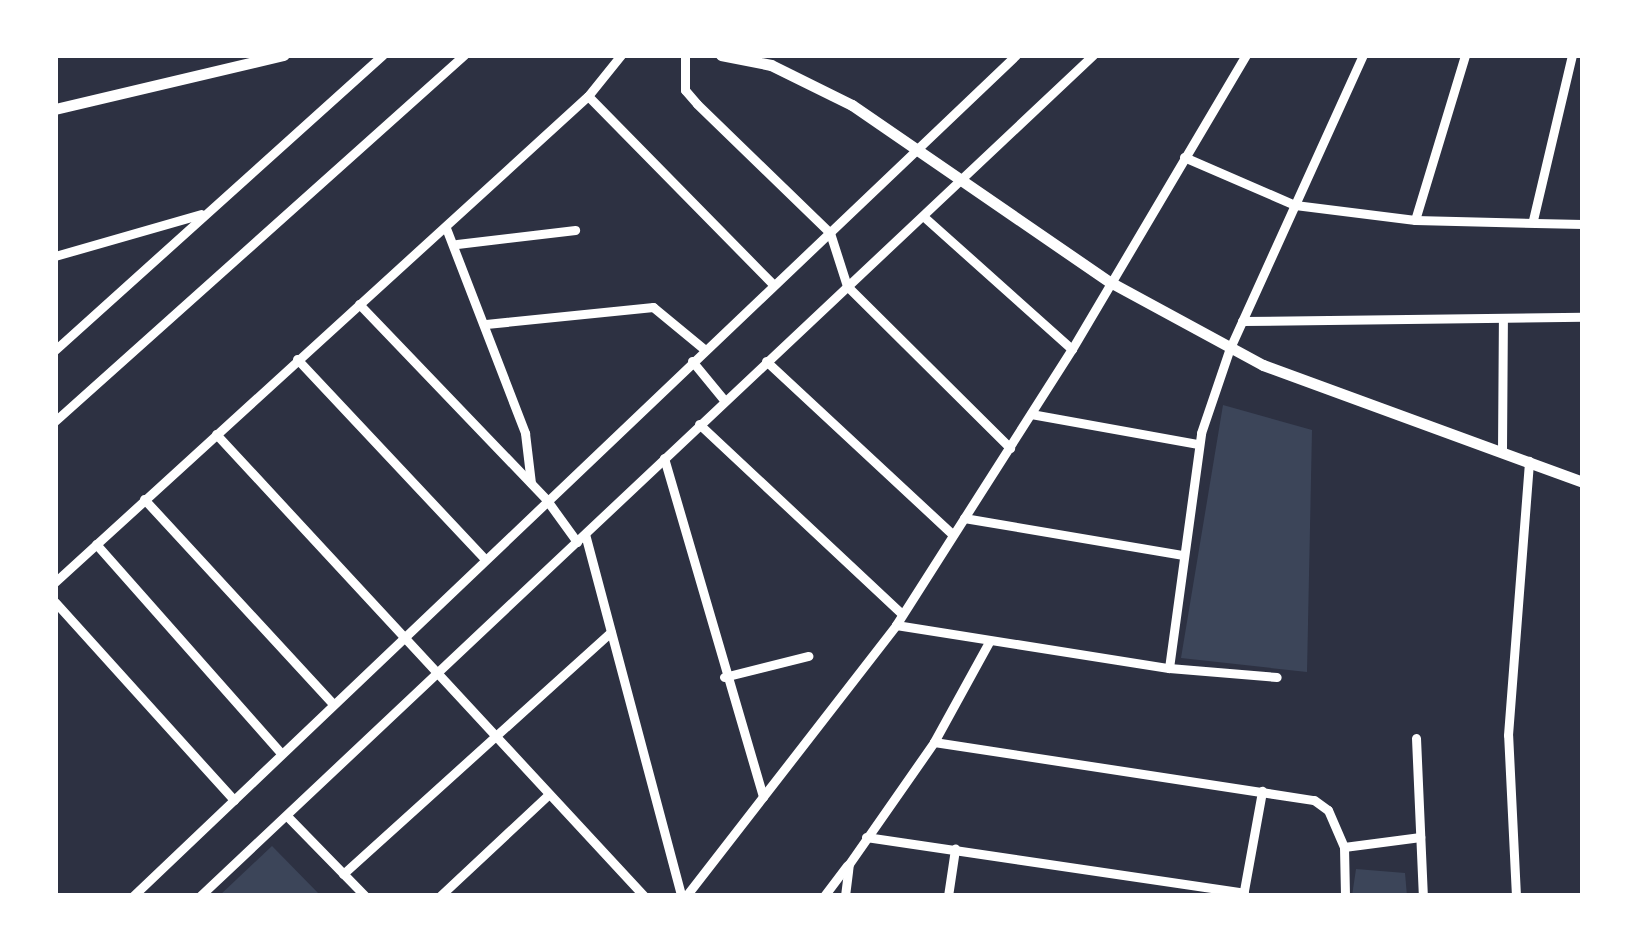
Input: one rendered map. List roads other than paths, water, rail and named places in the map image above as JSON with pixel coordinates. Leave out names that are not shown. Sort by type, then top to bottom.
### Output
[{"type":"main road","points":[[55,109],[284,55]]},
{"type":"main road","points":[[728,56],[771,65],[922,150],[1110,282],[1230,348],[1583,482]]},
{"type":"street","points":[[55,350],[383,55]]},
{"type":"street","points":[[55,421],[464,55]]},
{"type":"street","points":[[55,582],[588,96],[621,55]]},
{"type":"street","points":[[685,55],[685,90],[696,104],[830,234],[847,286],[1010,448]]},
{"type":"street","points":[[132,896],[483,557],[922,150],[1016,55]]},
{"type":"street","points":[[200,896],[1094,55]]},
{"type":"street","points":[[683,896],[896,625],[1072,349],[1246,55]]},
{"type":"street","points":[[1169,668],[1198,444],[1230,348],[1363,55]]},
{"type":"street","points":[[1415,220],[1465,55]]},
{"type":"street","points":[[1532,220],[1572,55]]},
{"type":"street","points":[[588,96],[774,286]]},
{"type":"street","points":[[1184,157],[1295,204],[1415,220],[1583,224]]},
{"type":"street","points":[[55,256],[203,213]]},
{"type":"street","points":[[923,216],[1072,349]]},
{"type":"street","points":[[446,228],[457,244],[528,444],[531,483]]},
{"type":"street","points":[[457,244],[575,230]]},
{"type":"street","points":[[359,304],[546,499],[577,542]]},
{"type":"street","points":[[486,324],[654,307],[704,350]]},
{"type":"street","points":[[1242,321],[1583,317]]},
{"type":"street","points":[[1502,450],[1504,320]]},
{"type":"street","points":[[297,359],[483,557]]},
{"type":"street","points":[[692,360],[724,400]]},
{"type":"street","points":[[766,361],[953,535]]},
{"type":"street","points":[[1032,414],[1198,444]]},
{"type":"street","points":[[699,424],[902,614]]},
{"type":"street","points":[[216,434],[644,896]]},
{"type":"street","points":[[664,458],[724,677],[762,797]]},
{"type":"street","points":[[1516,896],[1508,735],[1529,461]]},
{"type":"street","points":[[144,499],[331,702]]},
{"type":"street","points":[[964,518],[1182,555]]},
{"type":"street","points":[[585,534],[683,896]]},
{"type":"street","points":[[96,544],[282,753]]},
{"type":"street","points":[[55,602],[234,800]]},
{"type":"street","points":[[896,625],[1169,668],[1278,677]]},
{"type":"street","points":[[343,874],[612,632]]},
{"type":"street","points":[[824,896],[934,742],[989,642]]},
{"type":"street","points":[[724,677],[808,656]]},
{"type":"street","points":[[1416,738],[1423,896]]},
{"type":"street","points":[[934,742],[1322,803],[1344,847],[1345,896]]},
{"type":"street","points":[[866,837],[1244,894],[1262,791]]},
{"type":"street","points":[[440,896],[549,794]]},
{"type":"street","points":[[287,816],[365,896]]},
{"type":"street","points":[[1344,847],[1420,837]]},
{"type":"street","points":[[948,896],[955,849]]},
{"type":"street","points":[[845,896],[849,864]]}]
